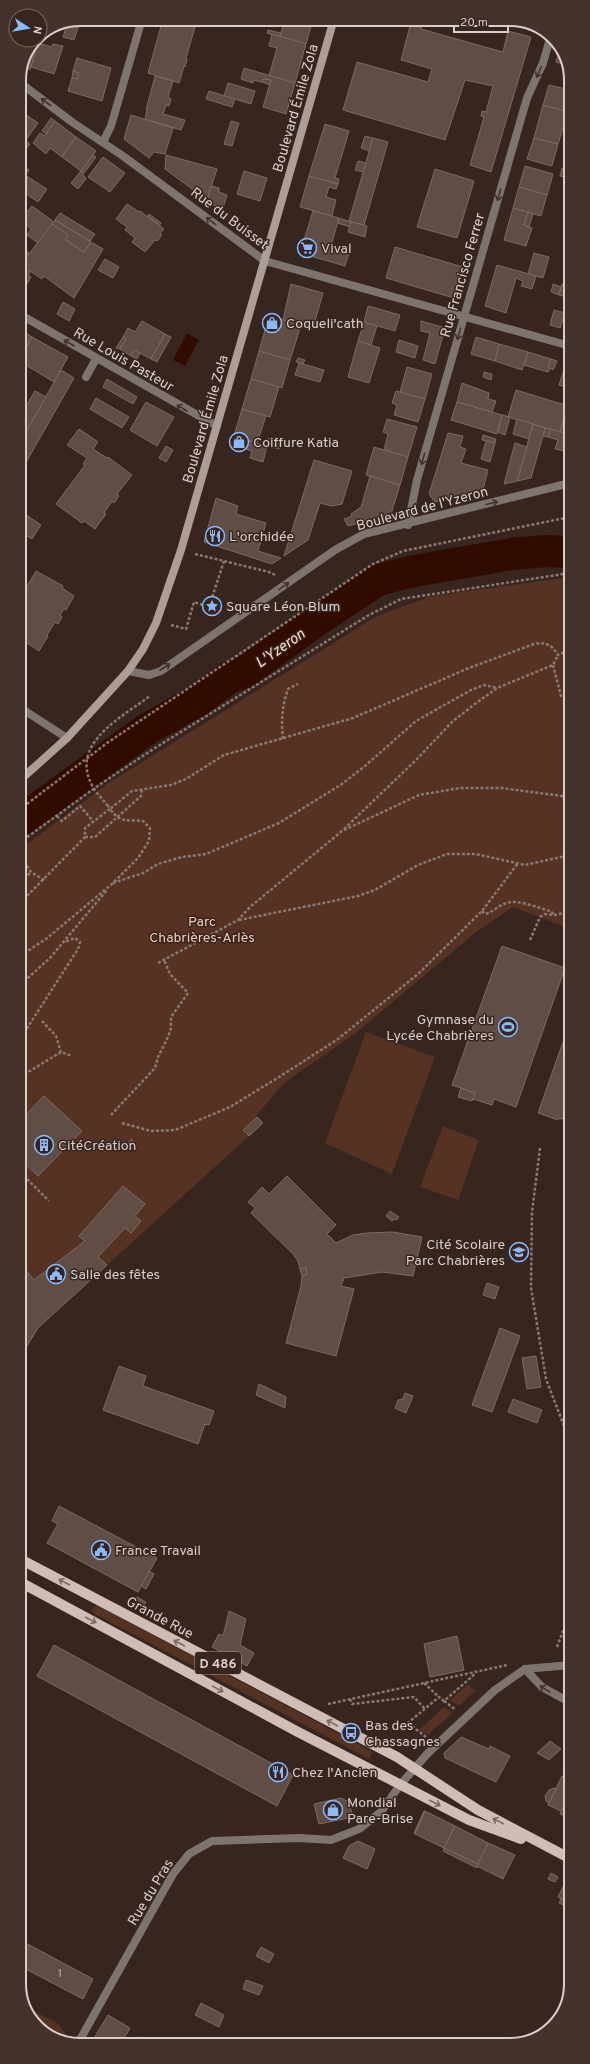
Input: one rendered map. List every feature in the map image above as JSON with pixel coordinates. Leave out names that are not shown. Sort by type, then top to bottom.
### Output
[{"type":"main road","name":"Boulevard Émile Zola","points":[[26,775],[67,738],[128,671],[143,649],[159,616],[173,575],[217,426],[332,26]]},
{"type":"main road","name":"Grande Rue","points":[[26,1562],[393,1755],[415,1768]]},
{"type":"main road","name":"D 486","points":[[26,1585],[298,1732],[469,1820],[557,1852]]},
{"type":"main road","name":"D 486","points":[[415,1768],[478,1810],[564,1856]]},
{"type":"street","points":[[103,142],[111,126],[140,26]]},
{"type":"street","name":"Rue Francisco Ferrer","points":[[408,524],[417,480],[527,98],[543,63],[549,42]]},
{"type":"street","name":"Rue du Buisset","points":[[26,87],[265,261],[564,344]]},
{"type":"street","name":"Rue Louis Pasteur","points":[[26,318],[217,426]]},
{"type":"street","points":[[86,377],[96,359]]},
{"type":"street","name":"Boulevard de l'Yzeron","points":[[128,671],[150,674],[161,671],[335,550],[364,534],[564,485]]},
{"type":"street","points":[[26,712],[67,738]]},
{"type":"street","points":[[525,1669],[564,1666]]},
{"type":"street","points":[[525,1669],[542,1687],[564,1699]]},
{"type":"street","name":"Rue du Pras","points":[[81,2038],[173,1874],[189,1854],[212,1841],[299,1838],[331,1840],[359,1829],[387,1805],[400,1785],[415,1768],[495,1690],[525,1669]]},
{"type":"path","points":[[26,805],[108,742],[373,564],[403,551],[564,518]]},
{"type":"path","points":[[195,554],[269,572],[275,575]]},
{"type":"path","points":[[171,625],[186,629],[194,602],[210,607],[224,562]]},
{"type":"path","points":[[26,839],[99,785],[155,748],[368,615],[402,599],[564,574]]},
{"type":"path","points":[[26,897],[85,837],[85,828],[132,790],[142,790],[186,779],[224,755],[353,718],[469,668],[534,644],[544,642],[553,647],[558,654]]},
{"type":"path","points":[[564,652],[558,654],[553,665],[561,696],[564,698]]},
{"type":"path","points":[[238,920],[250,907],[342,831],[416,760],[453,721],[497,688],[553,665]]},
{"type":"path","points":[[283,739],[282,725],[284,701],[288,689],[298,684]]},
{"type":"path","points":[[26,980],[50,958],[112,884],[143,873],[158,864],[182,857],[206,854],[279,823],[342,784],[365,766],[416,721],[471,690],[484,685],[497,688]]},
{"type":"path","points":[[26,952],[46,939],[112,884],[138,858],[149,841],[150,828],[142,821],[124,821],[118,818],[109,808],[90,780],[87,767],[90,748],[102,732],[150,696]]},
{"type":"path","points":[[342,831],[419,795],[460,788],[501,788],[564,796]]},
{"type":"path","points":[[85,837],[95,837],[141,796],[142,790]]},
{"type":"path","points":[[57,816],[62,821],[80,806],[93,821]]},
{"type":"path","points":[[158,963],[238,920],[358,896],[375,890],[418,865],[447,854],[476,854],[518,864],[533,864],[564,856]]},
{"type":"path","points":[[122,1123],[151,1131],[175,1130],[230,1107],[338,1038],[418,974],[482,911],[518,864]]},
{"type":"path","points":[[26,865],[31,872],[44,880]]},
{"type":"path","points":[[26,877],[31,872]]},
{"type":"path","points":[[482,911],[485,914],[492,913],[506,903],[515,901],[550,911],[554,915]]},
{"type":"path","points":[[530,940],[540,917],[544,914],[554,915],[564,912]]},
{"type":"path","points":[[26,1030],[78,949],[80,942],[75,938],[64,942]]},
{"type":"path","points":[[111,1115],[155,1068],[158,1057],[171,1028],[171,1017],[188,993],[170,974],[164,960]]},
{"type":"path","points":[[42,1021],[56,1036],[61,1052]]},
{"type":"path","points":[[61,1052],[72,1056]]},
{"type":"path","points":[[26,1073],[61,1052]]},
{"type":"path","points":[[540,1148],[532,1212],[531,1288],[546,1379],[564,1426]]},
{"type":"path","points":[[26,1178],[49,1201]]},
{"type":"path","points":[[557,1647],[564,1630]]},
{"type":"path","points":[[326,1705],[510,1664]]},
{"type":"path","points":[[444,1701],[477,1672]]},
{"type":"path","points":[[424,1683],[439,1697],[458,1711]]},
{"type":"path","points":[[350,1699],[352,1704],[414,1697],[425,1709]]},
{"type":"path","points":[[401,1731],[408,1723],[439,1697]]},
{"type":"path","points":[[408,1723],[428,1738]]},
{"type":"green space","name":"Parc Chabrières-Arlès","points":[[564,578],[564,927],[513,907],[475,933],[356,1033],[284,1083],[256,1116],[257,1117],[243,1130],[249,1136],[38,1328],[26,1347],[26,845],[107,784],[377,616],[432,596]]},
{"type":"green space","points":[[366,1032],[435,1057],[392,1174],[325,1143]]},
{"type":"green space","points":[[443,1126],[479,1140],[458,1200],[420,1187]]},
{"type":"green space","points":[[97,1605],[373,1752],[369,1759],[93,1613],[92,1609]]},
{"type":"green space","points":[[468,1684],[475,1691],[459,1706],[450,1700]]},
{"type":"green space","points":[[444,1707],[452,1713],[428,1735],[419,1730]]},
{"type":"green space","points":[[33,2011],[57,2023],[66,2034],[65,2036],[59,2034],[44,2025]]},
{"type":"shaded area","points":[[187,333],[199,340],[185,366],[173,360]]},
{"type":"building","points":[[79,26],[74,40],[63,37],[66,28]]},
{"type":"building","points":[[161,26],[195,26],[186,58],[185,67],[184,66],[179,83],[148,73]]},
{"type":"building","points":[[283,26],[311,26],[306,44],[280,37]]},
{"type":"building","points":[[410,26],[422,26],[421,29],[503,52],[508,31],[531,37],[491,172],[470,165],[484,117],[481,116],[482,111],[486,112],[493,86],[465,80],[445,140],[343,110],[357,62],[428,82],[432,69],[401,60]]},
{"type":"building","points":[[268,30],[281,33],[280,37],[267,33]]},
{"type":"building","points":[[272,34],[306,44],[295,83],[269,76],[277,48],[269,46]]},
{"type":"building","points":[[53,44],[63,46],[54,74],[31,67],[37,48],[48,48],[48,46],[52,47]]},
{"type":"building","points":[[37,48],[30,70],[27,68],[30,59]]},
{"type":"building","points":[[558,55],[561,64],[556,62]]},
{"type":"building","points":[[77,58],[111,68],[102,101],[68,91],[72,78],[77,79],[79,73],[73,71]]},
{"type":"building","points":[[244,68],[295,83],[286,114],[263,107],[271,80],[263,79],[262,82],[253,80],[253,83],[241,79]]},
{"type":"building","points":[[73,71],[79,73],[77,79],[72,78]]},
{"type":"building","points":[[155,76],[173,81],[168,97],[171,99],[169,106],[166,105],[163,114],[185,120],[181,130],[145,119]]},
{"type":"building","points":[[263,79],[271,80],[270,85],[262,82]]},
{"type":"building","points":[[228,83],[255,91],[251,104],[224,96]]},
{"type":"building","points":[[549,85],[564,89],[564,111],[543,105]]},
{"type":"building","points":[[209,91],[235,99],[232,107],[206,99]]},
{"type":"building","points":[[543,105],[564,111],[564,125],[558,144],[534,138]]},
{"type":"building","points":[[26,115],[38,123],[28,137],[26,135]]},
{"type":"building","points":[[131,115],[173,128],[165,154],[154,152],[149,158],[124,139]]},
{"type":"building","points":[[51,118],[55,121],[46,134],[42,131]]},
{"type":"building","points":[[55,121],[76,137],[62,157],[50,148],[46,154],[33,143],[40,133],[45,136]]},
{"type":"building","points":[[231,121],[239,123],[232,146],[224,144]]},
{"type":"building","points":[[325,124],[349,131],[335,178],[339,179],[338,184],[309,176]]},
{"type":"building","points":[[365,136],[373,138],[370,151],[361,148]]},
{"type":"building","points":[[76,137],[96,151],[81,171],[62,157]]},
{"type":"building","points":[[373,138],[388,142],[364,225],[349,221]]},
{"type":"building","points":[[534,138],[558,144],[552,166],[527,159]]},
{"type":"building","points":[[26,141],[30,144],[26,149]]},
{"type":"building","points":[[93,155],[96,157],[84,173],[81,171]]},
{"type":"building","points":[[166,155],[217,169],[207,200],[165,169]]},
{"type":"building","points":[[103,157],[125,173],[110,192],[88,177]]},
{"type":"building","points":[[358,161],[366,163],[363,172],[355,170]]},
{"type":"building","points":[[525,166],[553,174],[547,195],[519,187]]},
{"type":"building","points":[[562,168],[564,168],[564,177],[560,176]]},
{"type":"building","points":[[435,169],[474,181],[457,238],[417,227]]},
{"type":"building","points":[[81,171],[86,179],[78,189],[71,183]]},
{"type":"building","points":[[244,171],[267,178],[260,201],[237,194]]},
{"type":"building","points":[[309,176],[338,184],[336,189],[329,187],[326,197],[336,200],[332,216],[300,207]]},
{"type":"building","points":[[28,177],[47,189],[38,202],[26,194],[26,180]]},
{"type":"building","points":[[211,186],[219,188],[219,192],[227,195],[222,211],[207,200]]},
{"type":"building","points":[[519,187],[547,195],[541,216],[513,208]]},
{"type":"building","points":[[127,204],[139,212],[140,211],[164,229],[160,233],[162,235],[157,241],[155,240],[145,252],[132,242],[135,238],[125,230],[127,227],[116,219]]},
{"type":"building","points":[[32,206],[54,222],[38,243],[27,235],[31,229],[26,225],[26,213]]},
{"type":"building","points":[[513,208],[528,212],[524,225],[532,228],[526,246],[504,240]]},
{"type":"building","points":[[313,211],[339,218],[330,249],[338,252],[340,247],[350,250],[345,266],[300,253]]},
{"type":"building","points":[[528,212],[533,214],[529,227],[524,225]]},
{"type":"building","points":[[60,213],[95,234],[90,241],[55,220]]},
{"type":"building","points":[[149,214],[161,223],[160,225],[148,216]]},
{"type":"building","points":[[339,218],[351,222],[350,227],[338,223]]},
{"type":"building","points":[[55,220],[91,242],[84,252],[65,240],[68,235],[52,224]]},
{"type":"building","points":[[351,222],[367,226],[365,237],[348,232]]},
{"type":"building","points":[[52,224],[68,235],[65,240],[84,252],[91,242],[103,249],[74,298],[44,276],[42,279],[30,271],[28,275],[31,277],[26,284],[26,258]]},
{"type":"building","points":[[395,247],[463,267],[454,298],[386,278]]},
{"type":"building","points":[[26,251],[29,253],[26,257]]},
{"type":"building","points":[[534,253],[549,257],[543,278],[528,274]]},
{"type":"building","points":[[105,259],[119,267],[113,278],[98,270]]},
{"type":"building","points":[[497,265],[536,276],[532,289],[521,286],[523,281],[516,278],[506,313],[485,306]]},
{"type":"building","points":[[291,284],[323,293],[313,328],[283,320]]},
{"type":"building","points":[[553,284],[561,287],[559,295],[551,292]]},
{"type":"building","points":[[562,284],[564,284],[564,296],[559,295]]},
{"type":"building","points":[[63,302],[75,309],[69,321],[57,314]]},
{"type":"building","points":[[368,306],[400,315],[395,331],[364,322]]},
{"type":"building","points":[[554,310],[564,313],[560,328],[550,325]]},
{"type":"building","points":[[269,316],[301,325],[290,360],[259,351]]},
{"type":"building","points":[[142,321],[165,334],[151,359],[134,350],[131,356],[120,349],[126,339],[123,337],[128,328],[135,332]]},
{"type":"building","points":[[421,321],[445,328],[435,364],[423,360],[430,333],[421,331]]},
{"type":"building","points":[[364,322],[377,326],[371,345],[358,341]]},
{"type":"building","points":[[26,333],[32,337],[26,348]]},
{"type":"building","points":[[165,334],[171,337],[157,362],[151,359]]},
{"type":"building","points":[[32,337],[68,357],[54,382],[26,365],[26,348]]},
{"type":"building","points":[[123,337],[126,339],[120,349],[116,348]]},
{"type":"building","points":[[476,337],[499,344],[495,361],[471,354]]},
{"type":"building","points":[[399,340],[418,346],[415,358],[396,352]]},
{"type":"building","points":[[358,341],[380,348],[369,383],[348,377]]},
{"type":"building","points":[[499,344],[528,352],[522,370],[495,361]]},
{"type":"building","points":[[134,350],[140,353],[137,359],[131,356]]},
{"type":"building","points":[[259,351],[290,360],[282,388],[251,379]]},
{"type":"building","points":[[528,352],[551,359],[548,367],[551,367],[548,372],[524,365]]},
{"type":"building","points":[[298,358],[305,360],[303,364],[296,362]]},
{"type":"building","points":[[551,359],[557,361],[553,370],[548,367]]},
{"type":"building","points":[[299,363],[324,370],[320,382],[295,375]]},
{"type":"building","points":[[407,367],[432,374],[425,399],[400,392]]},
{"type":"building","points":[[564,369],[564,386],[559,385]]},
{"type":"building","points":[[61,370],[74,378],[26,462],[26,432]]},
{"type":"building","points":[[484,372],[492,374],[491,380],[483,377]]},
{"type":"building","points":[[107,379],[137,397],[133,404],[103,387]]},
{"type":"building","points":[[251,379],[279,387],[270,417],[242,409]]},
{"type":"building","points":[[462,383],[489,393],[488,399],[496,401],[492,412],[457,402]]},
{"type":"building","points":[[516,390],[564,405],[564,419],[560,432],[508,417]]},
{"type":"building","points":[[35,391],[46,397],[26,432],[26,406]]},
{"type":"building","points":[[396,391],[425,399],[418,422],[394,415],[397,405],[392,403]]},
{"type":"building","points":[[96,398],[129,417],[122,428],[90,409]]},
{"type":"building","points":[[146,402],[174,417],[157,446],[130,430]]},
{"type":"building","points":[[457,402],[502,415],[497,434],[451,420]]},
{"type":"building","points":[[242,409],[266,416],[257,443],[234,436]]},
{"type":"building","points":[[502,415],[510,417],[505,435],[498,432]]},
{"type":"building","points":[[387,419],[417,427],[408,457],[384,450],[388,434],[383,432]]},
{"type":"building","points":[[517,419],[533,424],[529,439],[513,434]]},
{"type":"building","points":[[564,419],[564,433],[560,432]]},
{"type":"building","points":[[533,424],[545,428],[543,436],[531,478],[517,481]]},
{"type":"building","points":[[545,428],[551,429],[548,437],[543,436]]},
{"type":"building","points":[[79,429],[98,442],[93,449],[107,458],[108,457],[132,475],[117,494],[119,496],[114,503],[112,501],[104,513],[106,514],[95,529],[84,521],[82,523],[56,504],[85,465],[83,464],[87,458],[67,445]]},
{"type":"building","points":[[551,429],[564,433],[564,451],[555,449],[558,440],[548,437]]},
{"type":"building","points":[[448,433],[463,436],[460,447],[466,449],[461,463],[488,470],[483,490],[435,502],[429,494]]},
{"type":"building","points":[[483,435],[496,439],[495,443],[482,440]]},
{"type":"building","points":[[234,436],[267,446],[263,462],[250,458],[252,451],[232,445]]},
{"type":"building","points":[[269,438],[281,442],[279,449],[267,446]]},
{"type":"building","points":[[486,441],[495,443],[490,462],[481,459]]},
{"type":"building","points":[[515,443],[527,447],[517,481],[504,484]]},
{"type":"building","points":[[166,446],[173,450],[166,462],[159,458]]},
{"type":"building","points":[[374,447],[408,457],[400,485],[366,475]]},
{"type":"building","points":[[314,460],[352,471],[342,504],[332,506],[320,503],[308,540],[284,556]]},
{"type":"building","points":[[370,476],[400,485],[391,514],[348,526],[344,519],[352,516],[351,514],[361,507]]},
{"type":"building","points":[[216,498],[238,506],[236,514],[266,523],[258,551],[281,558],[272,564],[204,542]]},
{"type":"building","points":[[26,515],[41,525],[32,539],[27,536],[26,538]]},
{"type":"building","points":[[36,571],[63,586],[62,588],[74,596],[66,610],[64,609],[60,615],[62,617],[58,624],[55,622],[39,651],[27,643],[26,645],[26,588]]},
{"type":"building","name":"Gymnase du Lycée Chabrières","points":[[502,946],[564,968],[516,1107],[494,1099],[492,1105],[473,1099],[475,1093],[452,1085]]},
{"type":"building","points":[[564,1039],[564,1120],[559,1118],[558,1120],[538,1113]]},
{"type":"building","points":[[461,1088],[475,1093],[472,1101],[458,1097]]},
{"type":"building","name":"CitéCréation","points":[[44,1096],[82,1131],[38,1176],[26,1165],[26,1115]]},
{"type":"building","points":[[257,1117],[263,1123],[249,1136],[243,1130]]},
{"type":"building","points":[[131,1139],[137,1145],[133,1148],[128,1143]]},
{"type":"building","points":[[287,1176],[336,1225],[327,1234],[336,1243],[353,1235],[367,1233],[393,1232],[422,1237],[413,1276],[382,1272],[344,1278],[341,1286],[354,1289],[336,1356],[286,1343],[301,1286],[302,1276],[307,1274],[306,1268],[300,1269],[298,1261],[293,1254],[251,1213],[255,1208],[248,1202],[262,1187],[269,1194]]},
{"type":"building","points":[[123,1186],[145,1204],[135,1216],[141,1221],[131,1233],[125,1228],[98,1257],[107,1265],[38,1328],[26,1348],[26,1270],[34,1280],[85,1241],[79,1236]]},
{"type":"building","points":[[390,1211],[399,1217],[396,1220],[394,1219],[392,1221],[386,1216]]},
{"type":"building","points":[[306,1268],[307,1274],[302,1276],[300,1269]]},
{"type":"building","points":[[487,1283],[499,1287],[495,1299],[483,1295]]},
{"type":"building","points":[[500,1328],[520,1336],[492,1412],[472,1405]]},
{"type":"building","points":[[536,1356],[541,1387],[527,1389],[522,1358]]},
{"type":"building","points":[[119,1366],[146,1376],[143,1386],[214,1411],[209,1425],[205,1424],[198,1444],[103,1410]]},
{"type":"building","points":[[259,1384],[286,1397],[285,1408],[256,1395]]},
{"type":"building","points":[[405,1393],[413,1396],[406,1413],[395,1408],[398,1400],[403,1399]]},
{"type":"building","points":[[513,1399],[542,1410],[537,1423],[508,1412]]},
{"type":"building","points":[[59,1506],[157,1558],[138,1592],[47,1543],[58,1524],[52,1521]]},
{"type":"building","points":[[149,1571],[154,1574],[146,1589],[141,1586]]},
{"type":"building","points":[[137,1597],[146,1602],[143,1607],[134,1603]]},
{"type":"building","points":[[229,1611],[246,1619],[240,1645],[254,1653],[247,1666],[212,1647],[219,1634],[223,1636]]},
{"type":"building","points":[[457,1636],[464,1670],[430,1677],[424,1644]]},
{"type":"building","points":[[54,1645],[293,1775],[277,1806],[37,1676]]},
{"type":"building","points":[[461,1737],[489,1749],[490,1746],[510,1756],[496,1782],[445,1758],[444,1753]]},
{"type":"building","points":[[550,1741],[561,1749],[549,1760],[537,1753]]},
{"type":"building","points":[[562,1776],[564,1777],[564,1808],[561,1811],[548,1805]]},
{"type":"building","points":[[554,1788],[556,1789],[549,1803],[546,1801],[545,1796],[549,1790]]},
{"type":"building","name":"Mondial Pare-Brise","points":[[341,1798],[349,1802],[353,1817],[319,1824],[314,1804]]},
{"type":"building","points":[[563,1808],[564,1808],[564,1816],[560,1814]]},
{"type":"building","points":[[425,1811],[415,1834],[414,1833]]},
{"type":"building","points":[[425,1811],[455,1826],[444,1848],[415,1834]]},
{"type":"building","points":[[455,1826],[488,1843],[478,1864],[444,1848]]},
{"type":"building","points":[[358,1841],[375,1849],[367,1869],[343,1858],[349,1846]]},
{"type":"building","points":[[488,1843],[515,1855],[503,1879],[477,1866]]},
{"type":"building","points":[[444,1848],[478,1864],[477,1868],[443,1851]]},
{"type":"building","points":[[551,1873],[558,1877],[555,1882],[548,1879]]},
{"type":"building","points":[[564,1885],[564,1900],[558,1897]]},
{"type":"building","points":[[561,1899],[564,1900],[564,1905],[559,1903]]},
{"type":"building","points":[[26,1943],[93,1979],[83,1999],[26,1969]]},
{"type":"building","points":[[261,1947],[274,1954],[269,1963],[256,1956]]},
{"type":"building","points":[[246,1980],[263,1986],[259,1995],[243,1989]]},
{"type":"building","points":[[201,2003],[224,2015],[219,2027],[195,2015]]},
{"type":"building","points":[[108,2015],[130,2028],[124,2038],[94,2038]]},
{"type":"waterway","name":"L'Yzeron","points":[[26,817],[147,729],[199,700],[230,677],[245,672],[316,621],[378,580],[409,572],[512,554],[546,551],[564,552]]},
{"type":"place","name":"Vival","points":[[307,248]]},
{"type":"place","name":"Coqueli'cath","points":[[272,323]]},
{"type":"place","name":"Coiffure Katia","points":[[239,442]]},
{"type":"place","name":"L'orchidée","points":[[215,536]]},
{"type":"place","name":"Square Léon Blum","points":[[212,606]]},
{"type":"place","name":"Gymnase du Lycée Chabrières","points":[[508,1027]]},
{"type":"place","name":"CitéCréation","points":[[44,1145]]},
{"type":"place","name":"Cité Scolaire Parc Chabrières","points":[[519,1252]]},
{"type":"place","name":"Salle des fêtes","points":[[56,1274]]},
{"type":"place","name":"France Travail","points":[[101,1550]]},
{"type":"place","name":"Bas des Chassagnes","points":[[351,1733]]},
{"type":"place","name":"Chez l'Ancien","points":[[278,1772]]},
{"type":"place","name":"Mondial Pare-Brise","points":[[333,1810]]}]
